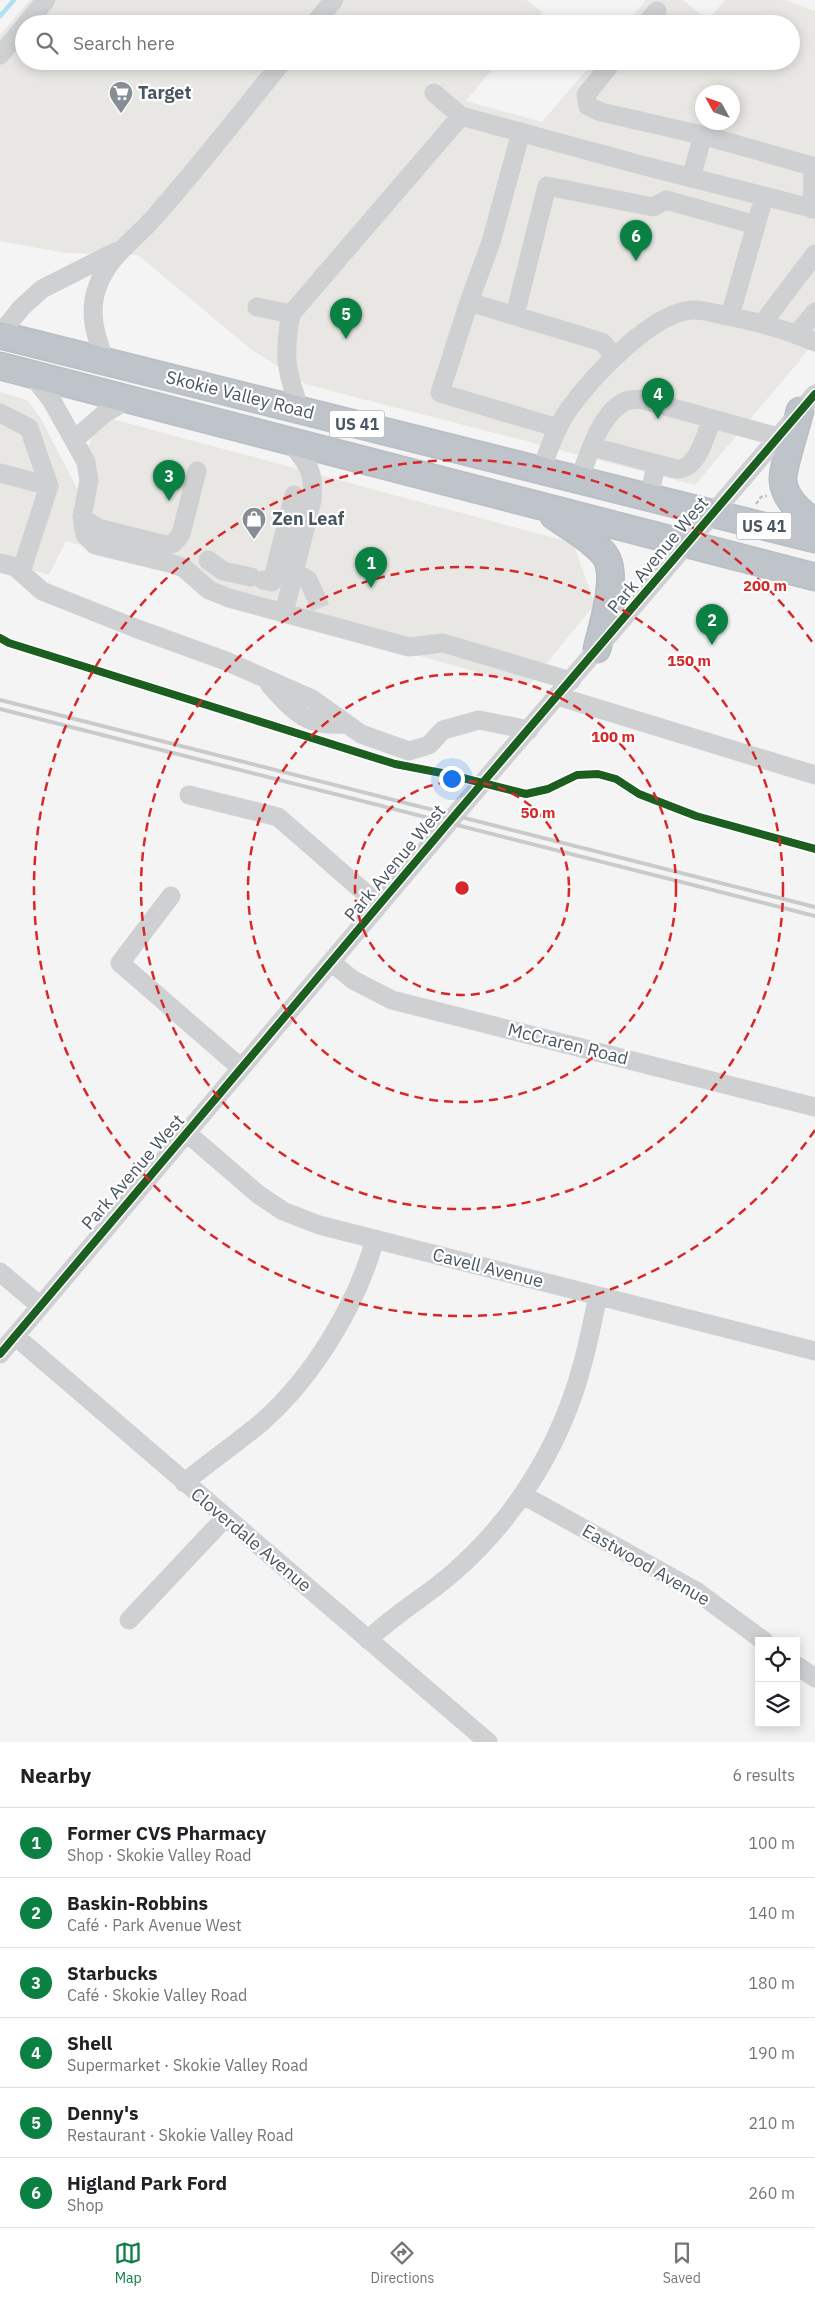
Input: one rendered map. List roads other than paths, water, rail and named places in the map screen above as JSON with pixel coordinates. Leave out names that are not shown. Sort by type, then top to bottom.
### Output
[{"type":"highway","name":"Skokie Valley Road","points":[[0,334],[713,514]]},
{"type":"highway","name":"Skokie Valley Road","points":[[0,366],[688,544]]},
{"type":"highway","points":[[808,402],[783,479],[788,498],[815,523]]},
{"type":"highway","points":[[539,506],[587,538],[604,554],[610,567],[611,581],[597,650]]},
{"type":"highway","name":"US 41","points":[[713,514],[815,539]]},
{"type":"highway","name":"US 41","points":[[688,544],[815,577]]},
{"type":"street","points":[[34,15],[46,0]]},
{"type":"street","points":[[322,15],[334,0]]},
{"type":"street","points":[[0,55],[15,38]]},
{"type":"street","points":[[105,362],[96,336],[92,312],[97,289],[105,269],[148,223],[276,70]]},
{"type":"street","points":[[434,93],[461,116],[813,209],[814,167],[706,136],[601,112],[588,106],[586,95],[606,70]]},
{"type":"street","points":[[300,410],[288,375],[285,344],[291,314],[461,116]]},
{"type":"street","points":[[521,132],[491,242],[469,302],[440,393],[558,428]]},
{"type":"street","points":[[691,178],[702,139],[706,136]]},
{"type":"street","points":[[515,314],[547,186],[653,207],[666,200],[756,224]]},
{"type":"street","points":[[730,316],[764,197]]},
{"type":"street","points":[[0,334],[22,307],[42,289],[122,249]]},
{"type":"street","points":[[762,324],[815,254]]},
{"type":"street","points":[[469,302],[515,314],[602,342],[615,357]]},
{"type":"street","points":[[257,307],[291,314]]},
{"type":"street","points":[[541,471],[558,428],[568,410],[615,357],[671,314],[694,310],[730,316],[797,334],[815,342]]},
{"type":"street","points":[[797,334],[815,312]]},
{"type":"street","points":[[31,374],[52,400],[86,462],[89,481],[82,517],[85,535],[95,545],[173,564],[184,568],[200,583],[216,592],[284,613],[321,609],[409,647],[443,643],[571,681]]},
{"type":"street","points":[[74,440],[104,413],[130,399]]},
{"type":"street","points":[[579,480],[607,418],[616,407],[626,400],[640,399],[778,437]]},
{"type":"street","name":"Park Avenue West","points":[[0,1354],[39,1305],[808,402]]},
{"type":"street","points":[[0,413],[29,428],[49,486],[21,572]]},
{"type":"street","points":[[593,447],[676,470],[684,470],[690,465],[712,419]]},
{"type":"street","points":[[284,613],[314,483],[311,468],[289,441]]},
{"type":"street","points":[[649,498],[656,464]]},
{"type":"street","points":[[82,517],[98,528],[166,545],[174,543],[181,534],[198,471]]},
{"type":"street","points":[[0,474],[49,486]]},
{"type":"street","points":[[208,560],[223,572],[272,582],[294,495]]},
{"type":"street","points":[[0,562],[15,567],[42,591],[263,677],[312,699],[361,734],[409,751],[429,745],[443,730],[479,720],[528,730]]},
{"type":"street","points":[[294,571],[308,580],[321,609]]},
{"type":"street","points":[[557,696],[815,775]]},
{"type":"street","points":[[189,794],[278,816],[379,905]]},
{"type":"street","points":[[171,896],[120,963],[241,1068]]},
{"type":"street","name":"McCraren Road","points":[[331,962],[353,980],[392,1000],[815,1106]]},
{"type":"street","name":"Cavell Avenue","points":[[187,1133],[259,1194],[283,1211],[319,1225],[815,1350]]},
{"type":"street","points":[[184,1483],[261,1422],[302,1379],[315,1362],[349,1307],[371,1254],[375,1239]]},
{"type":"street","points":[[0,1272],[39,1305]]},
{"type":"street","points":[[368,1640],[385,1624],[454,1572],[504,1522],[523,1495],[546,1458],[567,1413],[583,1363],[598,1296]]},
{"type":"street","name":"Cloverdale Avenue","points":[[15,1336],[488,1742]]},
{"type":"street","name":"Eastwood Avenue","points":[[523,1495],[696,1590],[759,1637]]},
{"type":"street","points":[[129,1620],[225,1518]]},
{"type":"street","points":[[800,1668],[815,1678]]},
{"type":"waterway","points":[[0,16],[14,0]]},
{"type":"tunnel","points":[[315,595],[320,608]]},
{"type":"railway","points":[[0,700],[815,907]]},
{"type":"railway","points":[[0,709],[815,916]]},
{"type":"place","name":"Target","points":[[121,114]]},
{"type":"place","name":"Higland Park Ford","points":[[636,261]]},
{"type":"place","name":"Denny's","points":[[346,339]]},
{"type":"place","name":"Shell","points":[[658,419]]},
{"type":"place","name":"Starbucks","points":[[169,501]]},
{"type":"place","name":"Zen Leaf","points":[[254,540]]},
{"type":"place","name":"Former CVS Pharmacy","points":[[371,588]]},
{"type":"place","name":"Baskin-Robbins","points":[[712,645]]}]
